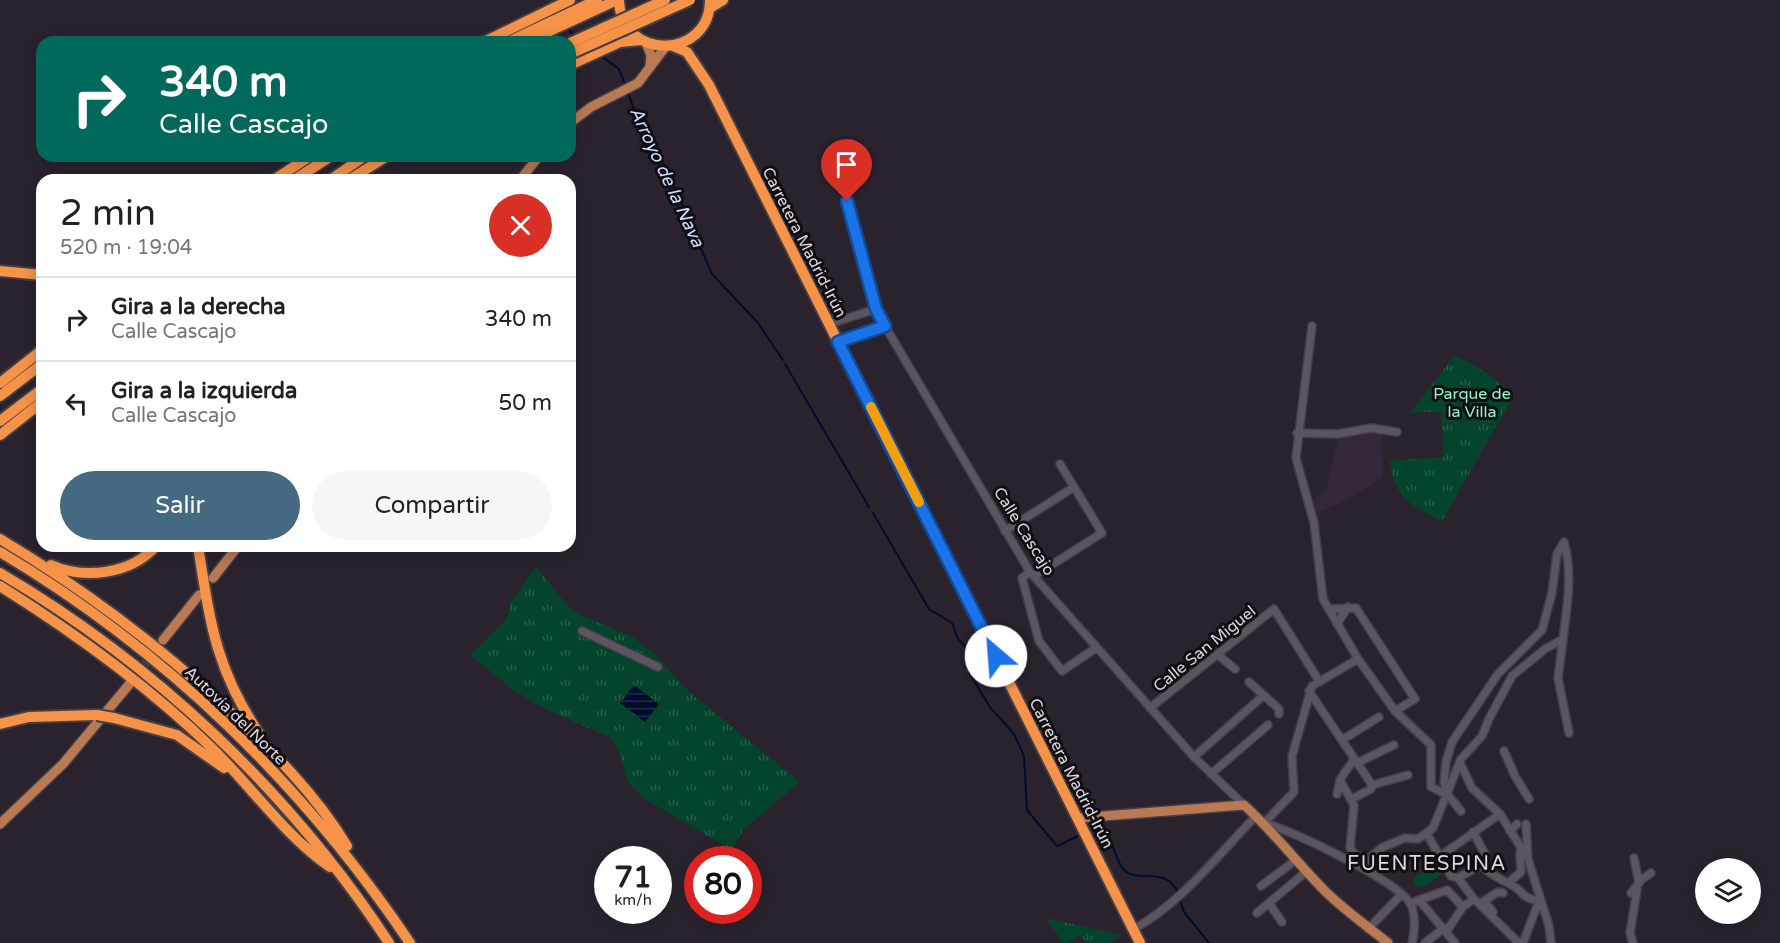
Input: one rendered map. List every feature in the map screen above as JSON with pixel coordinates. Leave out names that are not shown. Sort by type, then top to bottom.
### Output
[{"type":"highway","points":[[496,36],[570,0]]},
{"type":"highway","points":[[534,36],[597,0]]},
{"type":"highway","points":[[524,36],[618,0],[621,17],[629,30],[643,41]]},
{"type":"highway","points":[[576,40],[665,0]]},
{"type":"highway","points":[[576,59],[690,0]]},
{"type":"highway","points":[[576,59],[620,42],[643,41],[669,46],[694,35],[707,18],[710,4],[723,0]]},
{"type":"highway","name":"Carretera Madrid-Irún","points":[[694,35],[700,70]]},
{"type":"highway","name":"Carretera Madrid-Irún","points":[[669,46],[687,52],[700,70],[1140,943]]},
{"type":"highway","points":[[283,174],[301,162]]},
{"type":"highway","points":[[303,174],[322,162]]},
{"type":"highway","points":[[339,174],[356,162]]},
{"type":"highway","points":[[359,174],[378,162]]},
{"type":"highway","points":[[0,271],[36,275]]},
{"type":"highway","points":[[0,383],[36,355]]},
{"type":"highway","points":[[0,396],[36,369]]},
{"type":"highway","points":[[0,421],[36,393]]},
{"type":"highway","points":[[0,435],[36,408]]},
{"type":"highway","points":[[0,538],[138,631],[182,668],[268,748],[330,818],[365,876]]},
{"type":"highway","name":"Autovía del Norte","points":[[0,552],[116,628],[186,685],[244,739],[302,800],[365,876],[410,943]]},
{"type":"highway","points":[[25,553],[60,569],[89,574],[117,569],[146,557],[151,552]]},
{"type":"highway","points":[[199,552],[211,629],[220,660],[236,699],[268,748]]},
{"type":"highway","name":"Autovía del Norte","points":[[0,573],[83,627],[178,702],[253,773],[313,838],[389,943]]},
{"type":"highway","points":[[0,586],[55,621],[139,683],[210,747],[307,851],[338,872]]},
{"type":"highway","points":[[0,724],[29,717],[97,715],[177,735],[230,772],[264,803]]},
{"type":"main road","points":[[643,41],[651,55],[650,69]]},
{"type":"main road","points":[[576,119],[638,83],[669,46]]},
{"type":"main road","points":[[525,174],[534,162]]},
{"type":"main road","points":[[213,578],[233,552]]},
{"type":"main road","points":[[163,640],[200,595]]},
{"type":"main road","points":[[0,824],[63,764],[132,681]]},
{"type":"main road","points":[[1078,818],[1244,805]]},
{"type":"main road","name":"Calle Cascajo","points":[[1244,805],[1359,923],[1384,942]]},
{"type":"street","name":"Calle Cascajo","points":[[847,201],[876,309],[1032,574],[1194,757],[1244,805]]},
{"type":"street","points":[[829,324],[876,309]]},
{"type":"street","points":[[838,342],[885,326]]},
{"type":"street","points":[[1312,326],[1297,433],[1296,466],[1314,522],[1321,591],[1358,659],[1395,711],[1431,745],[1431,787],[1448,795]]},
{"type":"street","points":[[1297,433],[1338,434],[1371,428],[1397,432]]},
{"type":"street","points":[[1060,464],[1102,533],[1022,578],[1040,642],[1062,671],[1096,648]]},
{"type":"street","points":[[1005,531],[1074,488]]},
{"type":"street","points":[[1461,812],[1448,795],[1444,783],[1446,762],[1452,742],[1498,674],[1542,630],[1552,593],[1557,554],[1564,542],[1568,566],[1558,678],[1569,733]]},
{"type":"street","points":[[1337,624],[1348,607]]},
{"type":"street","points":[[1329,609],[1356,608],[1415,699],[1395,711]]},
{"type":"street","name":"Calle San Miguel","points":[[1150,708],[1274,609],[1319,681]]},
{"type":"street","points":[[582,631],[658,667]]},
{"type":"street","points":[[1365,868],[1369,859],[1383,848],[1401,839],[1418,839],[1427,834],[1438,819],[1460,763],[1482,736],[1512,676],[1545,649],[1563,639]]},
{"type":"street","points":[[1217,654],[1235,669]]},
{"type":"street","points":[[1134,929],[1151,920],[1176,899],[1260,820],[1294,792],[1292,756],[1309,691],[1319,681],[1358,659]]},
{"type":"street","points":[[1249,682],[1279,709],[1279,714]]},
{"type":"street","points":[[1309,691],[1372,785]]},
{"type":"street","points":[[1194,757],[1264,695]]},
{"type":"street","points":[[1342,740],[1379,717]]},
{"type":"street","points":[[1211,774],[1268,724]]},
{"type":"street","points":[[1337,794],[1340,780],[1356,761],[1394,744]]},
{"type":"street","points":[[1504,751],[1529,799]]},
{"type":"street","points":[[1460,763],[1472,788],[1500,814],[1519,848],[1528,859]]},
{"type":"street","points":[[1352,799],[1371,789],[1372,785],[1408,775]]},
{"type":"street","points":[[1340,780],[1352,799],[1350,848],[1356,855],[1369,859]]},
{"type":"street","points":[[1439,857],[1500,814]]},
{"type":"street","points":[[1260,820],[1281,827],[1345,861],[1365,868],[1411,903],[1415,919],[1412,943]]},
{"type":"street","points":[[1510,831],[1517,824]]},
{"type":"street","points":[[1526,824],[1528,859],[1539,901],[1549,926],[1551,943]]},
{"type":"street","points":[[1458,878],[1481,866],[1485,854],[1473,832]]},
{"type":"street","points":[[1427,834],[1438,849],[1439,857],[1451,876],[1458,878],[1474,899],[1521,943],[1539,901]]},
{"type":"street","points":[[1481,866],[1502,882],[1508,882],[1521,872],[1519,848]]},
{"type":"street","points":[[1633,943],[1630,933],[1635,888],[1634,858]]},
{"type":"street","points":[[1261,886],[1296,860]]},
{"type":"street","points":[[1257,913],[1306,871]]},
{"type":"street","points":[[1635,888],[1651,873]]},
{"type":"street","points":[[1517,876],[1520,893]]},
{"type":"street","points":[[1508,882],[1523,897],[1539,901]]},
{"type":"street","points":[[1411,903],[1447,890],[1463,907]]},
{"type":"street","points":[[1493,918],[1492,912],[1484,901],[1498,892],[1503,893]]},
{"type":"street","points":[[1368,929],[1401,895]]},
{"type":"street","points":[[1425,943],[1445,930],[1463,907],[1474,899]]},
{"type":"street","points":[[1419,900],[1455,943]]},
{"type":"street","points":[[1269,903],[1282,922]]},
{"type":"shaded area","points":[[1356,432],[1382,433],[1383,477],[1347,500],[1317,513],[1311,501],[1326,490],[1338,438]]},
{"type":"green space","name":"Parque de la Villa","points":[[1455,355],[1487,373],[1514,396],[1442,521],[1422,511],[1406,499],[1395,484],[1390,461],[1444,457],[1441,411],[1410,413]]},
{"type":"green space","points":[[536,567],[568,606],[582,616],[633,637],[657,656],[688,691],[800,782],[745,828],[734,846],[724,846],[645,799],[628,782],[619,752],[611,738],[541,707],[513,690],[470,655],[507,619],[510,603]]},
{"type":"green space","points":[[1438,861],[1445,872],[1423,887],[1412,885],[1415,877]]},
{"type":"green space","points":[[1046,918],[1121,935],[1110,943],[1086,943],[1081,935],[1068,943],[1063,943]]},
{"type":"water","points":[[634,685],[659,704],[645,722],[620,703]]},
{"type":"waterway","name":"Arroyo de la Nava","points":[[568,28],[574,36]]},
{"type":"waterway","name":"Arroyo de la Nava","points":[[601,56],[619,69],[626,87]]},
{"type":"waterway","name":"Arroyo de la Nava","points":[[628,93],[639,123],[667,170],[712,274],[758,323],[783,360]]},
{"type":"waterway","name":"Arroyo de la Nava","points":[[785,364],[869,507]]},
{"type":"waterway","name":"Arroyo de la Nava","points":[[873,513],[929,609],[952,623],[958,639],[970,651],[970,674],[990,707],[1014,734],[1024,756],[1027,810],[1057,846],[1078,836]]},
{"type":"waterway","name":"Arroyo de la Nava","points":[[1094,830],[1106,835],[1110,840],[1124,870],[1137,876],[1160,877],[1173,885],[1178,893]]},
{"type":"waterway","name":"Arroyo de la Nava","points":[[1180,901],[1184,912],[1209,943]]},
{"type":"tunnel","points":[[137,675],[161,643]]},
{"type":"slow traffic","points":[[871,407],[919,502]]},
{"type":"district","name":"FUENTESPINA","points":[[1427,863]]},
{"type":"route","points":[[847,201],[876,309],[885,326],[838,342],[996,656]]}]
